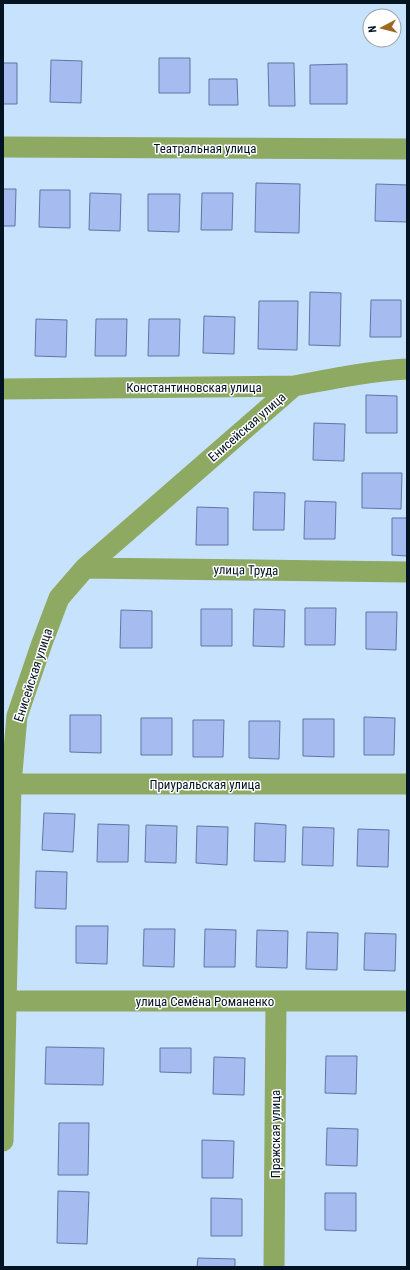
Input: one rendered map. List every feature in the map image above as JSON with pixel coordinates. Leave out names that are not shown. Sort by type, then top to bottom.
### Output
[{"type":"street","name":"Театральная улица","points":[[3,147],[407,149]]},
{"type":"street","name":"Константиновская улица","points":[[3,389],[294,386],[387,370],[407,369]]},
{"type":"street","name":"Енисейская улица","points":[[3,1141],[7,784],[10,713],[42,643],[59,598],[85,568],[294,386]]},
{"type":"street","name":"улица Труда","points":[[85,568],[407,572]]},
{"type":"street","name":"Приуральская улица","points":[[7,784],[407,784]]},
{"type":"street","name":"Пражская улица","points":[[274,1267],[276,1001]]},
{"type":"street","name":"улица Семёна Романенко","points":[[5,1002],[407,1001]]},
{"type":"building","points":[[159,58],[190,58],[190,93],[159,93]]},
{"type":"building","points":[[51,60],[82,61],[81,103],[50,102]]},
{"type":"building","points":[[3,63],[17,63],[17,104],[3,104]]},
{"type":"building","points":[[268,63],[294,63],[295,106],[269,106]]},
{"type":"building","points":[[347,64],[347,104],[310,104],[310,65]]},
{"type":"building","points":[[209,79],[237,79],[238,105],[209,105]]},
{"type":"building","points":[[256,183],[300,184],[299,233],[255,232]]},
{"type":"building","points":[[376,184],[407,185],[407,222],[375,221]]},
{"type":"building","points":[[3,189],[16,189],[15,226],[3,226]]},
{"type":"building","points":[[40,190],[70,190],[70,228],[39,227]]},
{"type":"building","points":[[90,193],[121,194],[120,231],[89,230]]},
{"type":"building","points":[[202,193],[233,193],[232,230],[201,230]]},
{"type":"building","points":[[148,194],[180,194],[179,232],[148,231]]},
{"type":"building","points":[[310,292],[341,293],[340,346],[309,345]]},
{"type":"building","points":[[371,300],[401,300],[401,337],[370,337]]},
{"type":"building","points":[[259,301],[298,301],[297,350],[258,349]]},
{"type":"building","points":[[204,316],[235,317],[234,354],[203,353]]},
{"type":"building","points":[[36,319],[67,320],[66,357],[35,356]]},
{"type":"building","points":[[96,319],[127,319],[126,356],[95,356]]},
{"type":"building","points":[[149,319],[180,319],[179,356],[148,356]]},
{"type":"building","points":[[366,395],[397,396],[397,433],[366,433]]},
{"type":"building","points":[[314,423],[345,424],[344,461],[313,460]]},
{"type":"building","points":[[362,473],[402,473],[401,509],[362,508]]},
{"type":"building","points":[[254,492],[285,493],[284,530],[253,530]]},
{"type":"building","points":[[305,501],[336,502],[335,539],[304,539]]},
{"type":"building","points":[[197,507],[228,508],[228,545],[196,545]]},
{"type":"building","points":[[392,518],[407,518],[407,556],[392,555]]},
{"type":"building","points":[[305,608],[336,608],[335,645],[305,645]]},
{"type":"building","points":[[201,609],[232,609],[232,646],[201,646]]},
{"type":"building","points":[[254,609],[285,610],[284,647],[253,646]]},
{"type":"building","points":[[121,610],[152,611],[152,648],[120,648]]},
{"type":"building","points":[[366,612],[397,612],[396,650],[366,649]]},
{"type":"building","points":[[70,715],[101,715],[101,753],[70,752]]},
{"type":"building","points":[[364,717],[395,718],[394,755],[364,755]]},
{"type":"building","points":[[141,718],[172,718],[172,755],[141,755]]},
{"type":"building","points":[[303,719],[334,719],[334,757],[303,756]]},
{"type":"building","points":[[193,720],[224,720],[223,757],[193,757]]},
{"type":"building","points":[[249,721],[280,721],[279,759],[249,758]]},
{"type":"building","points":[[44,813],[75,814],[73,852],[42,850]]},
{"type":"building","points":[[255,823],[286,825],[285,862],[254,861]]},
{"type":"building","points":[[98,824],[129,825],[128,862],[97,862]]},
{"type":"building","points":[[146,825],[177,826],[176,863],[145,862]]},
{"type":"building","points":[[197,826],[228,827],[227,865],[196,863]]},
{"type":"building","points":[[303,827],[334,828],[333,866],[302,865]]},
{"type":"building","points":[[358,829],[389,830],[388,867],[357,866]]},
{"type":"building","points":[[36,871],[67,872],[66,909],[35,908]]},
{"type":"building","points":[[76,926],[108,926],[107,964],[76,963]]},
{"type":"building","points":[[144,929],[175,929],[174,967],[143,966]]},
{"type":"building","points":[[205,929],[236,930],[235,967],[204,967]]},
{"type":"building","points":[[257,930],[288,931],[287,968],[256,967]]},
{"type":"building","points":[[307,932],[338,933],[337,970],[306,969]]},
{"type":"building","points":[[365,933],[396,934],[395,971],[364,970]]},
{"type":"building","points":[[46,1047],[104,1048],[103,1085],[45,1084]]},
{"type":"building","points":[[160,1048],[191,1048],[191,1073],[160,1072]]},
{"type":"building","points":[[326,1056],[357,1056],[356,1094],[325,1093]]},
{"type":"building","points":[[214,1057],[245,1058],[244,1095],[213,1094]]},
{"type":"building","points":[[59,1123],[89,1123],[88,1175],[58,1175]]},
{"type":"building","points":[[327,1128],[358,1129],[357,1166],[326,1165]]},
{"type":"building","points":[[202,1140],[234,1141],[233,1178],[202,1178]]},
{"type":"building","points":[[58,1191],[89,1192],[87,1244],[57,1243]]},
{"type":"building","points":[[325,1193],[356,1193],[356,1231],[325,1230]]},
{"type":"building","points":[[211,1198],[242,1199],[242,1236],[211,1236]]},
{"type":"building","points":[[198,1258],[235,1259],[235,1267],[197,1267]]}]
